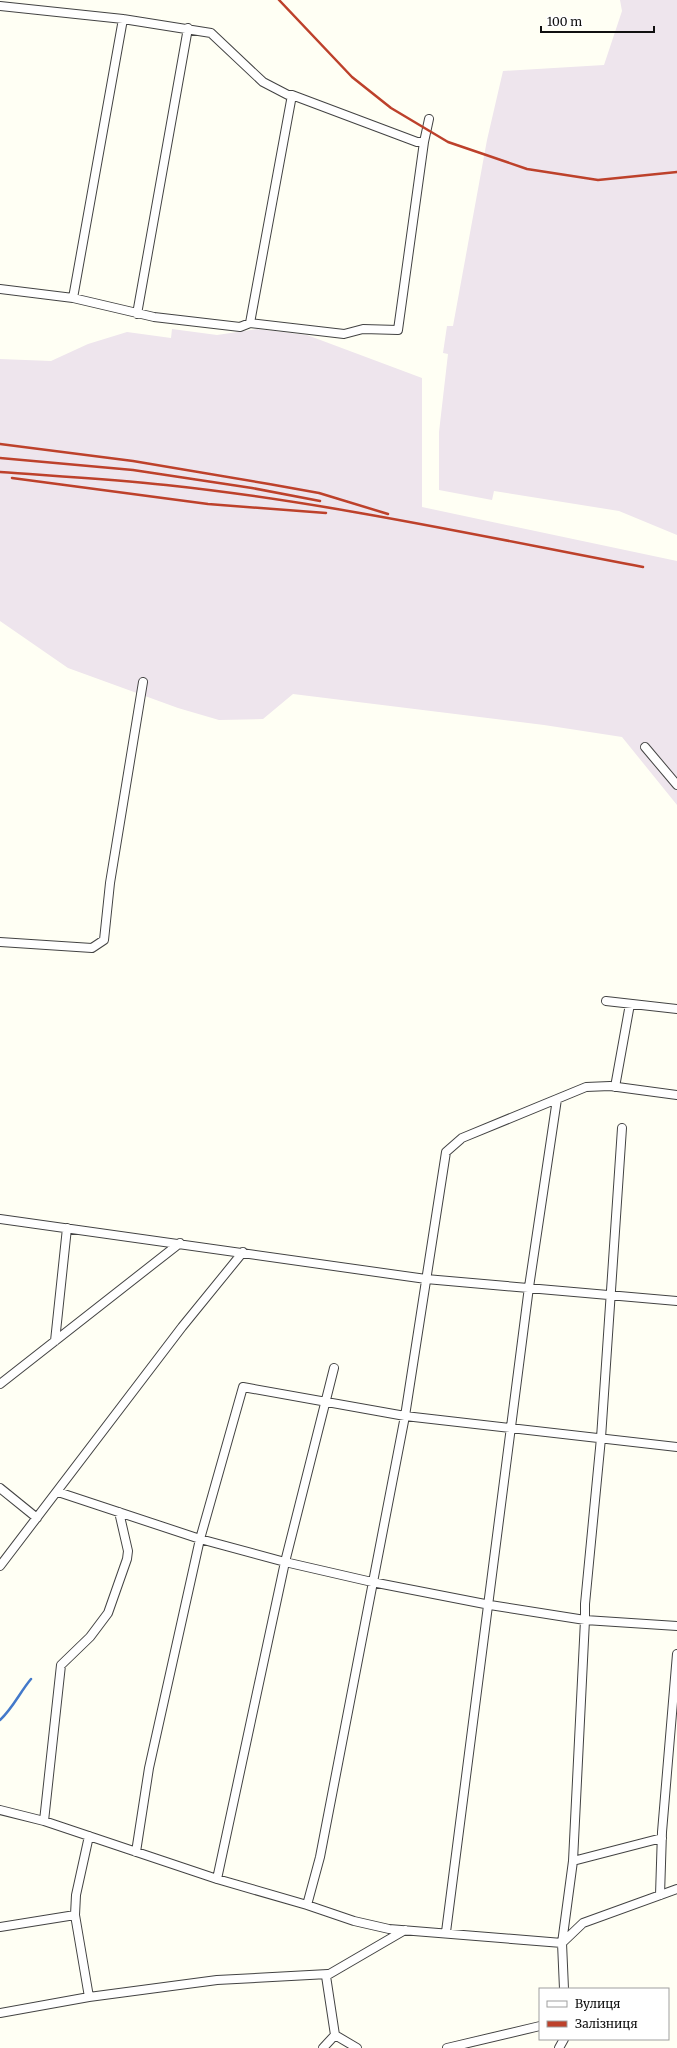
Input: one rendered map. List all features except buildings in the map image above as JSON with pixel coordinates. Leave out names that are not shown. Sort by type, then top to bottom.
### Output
[{"type":"street","points":[[0,6],[123,19],[188,28],[211,33],[263,82],[288,95],[292,94],[410,139],[424,142]]},
{"type":"street","points":[[74,298],[123,19]]},
{"type":"street","points":[[137,314],[188,28]]},
{"type":"street","points":[[250,323],[292,94]]},
{"type":"street","points":[[0,289],[74,298],[137,314],[240,327],[250,323],[344,334],[363,329],[398,330],[424,142],[429,119]]},
{"type":"street","points":[[0,942],[92,948],[104,940],[110,883],[143,682]]},
{"type":"street","points":[[645,747],[677,785]]},
{"type":"street","points":[[606,1001],[677,1009]]},
{"type":"street","points":[[616,1087],[630,1004]]},
{"type":"street","points":[[307,1905],[320,1857],[405,1416],[446,1152],[462,1138],[586,1087],[616,1087],[677,1095]]},
{"type":"street","points":[[446,1932],[490,1605],[529,1287],[557,1099]]},
{"type":"street","points":[[564,1988],[562,1943],[573,1861],[585,1604],[601,1438],[609,1294],[622,1128]]},
{"type":"street","points":[[0,1219],[180,1243],[426,1279],[677,1301]]},
{"type":"street","points":[[55,1341],[67,1228]]},
{"type":"street","points":[[0,1384],[180,1243]]},
{"type":"street","points":[[0,1566],[58,1492],[182,1327],[243,1252]]},
{"type":"street","points":[[217,1879],[285,1562],[334,1368]]},
{"type":"street","points":[[136,1852],[149,1768],[200,1539],[244,1388],[405,1416],[677,1447]]},
{"type":"street","points":[[0,1488],[37,1518]]},
{"type":"street","points":[[58,1492],[200,1539],[285,1562],[372,1582],[490,1605],[585,1620],[677,1626]]},
{"type":"street","points":[[44,1821],[61,1665],[90,1636],[108,1613],[127,1560],[128,1551],[119,1512]]},
{"type":"street","points":[[660,1895],[662,1838],[677,1654]]},
{"type":"street","points":[[0,1810],[44,1821],[217,1879],[307,1905],[354,1921],[389,1929],[446,1932],[562,1943],[583,1923],[677,1890]]},
{"type":"street","points":[[89,1836],[76,1895],[75,1915],[89,1997]]},
{"type":"street","points":[[573,1861],[662,1838]]},
{"type":"street","points":[[0,1927],[75,1915]]},
{"type":"street","points":[[0,2013],[89,1997],[217,1980],[328,1974],[406,1930]]},
{"type":"street","points":[[328,1974],[326,1976],[335,2035]]},
{"type":"street","points":[[447,2048],[460,2047],[539,2026]]},
{"type":"street","points":[[323,2048],[335,2035]]},
{"type":"street","points":[[335,2035],[357,2048]]},
{"type":"shaded area","points":[[620,0],[677,0],[677,535],[619,511],[494,491],[492,500],[439,490],[439,432],[448,354],[443,353],[447,326],[453,326],[487,140],[503,71],[604,65],[622,11]]},
{"type":"shaded area","points":[[172,329],[217,335],[257,329],[307,335],[422,378],[422,507],[677,561],[677,805],[622,737],[544,725],[293,694],[263,719],[219,720],[178,708],[68,668],[0,621],[0,359],[51,361],[88,344],[127,332],[171,338]]},
{"type":"waterway","points":[[0,1720],[31,1679]]},
{"type":"railway","points":[[279,0],[352,77],[391,108],[448,142],[527,169],[598,180],[677,172]]},
{"type":"railway","points":[[0,444],[133,461],[319,493],[388,514]]},
{"type":"railway","points":[[0,458],[133,470],[252,488],[320,501]]},
{"type":"railway","points":[[0,472],[104,479],[226,492],[405,521],[643,567]]},
{"type":"railway","points":[[12,478],[208,504],[326,513]]}]
